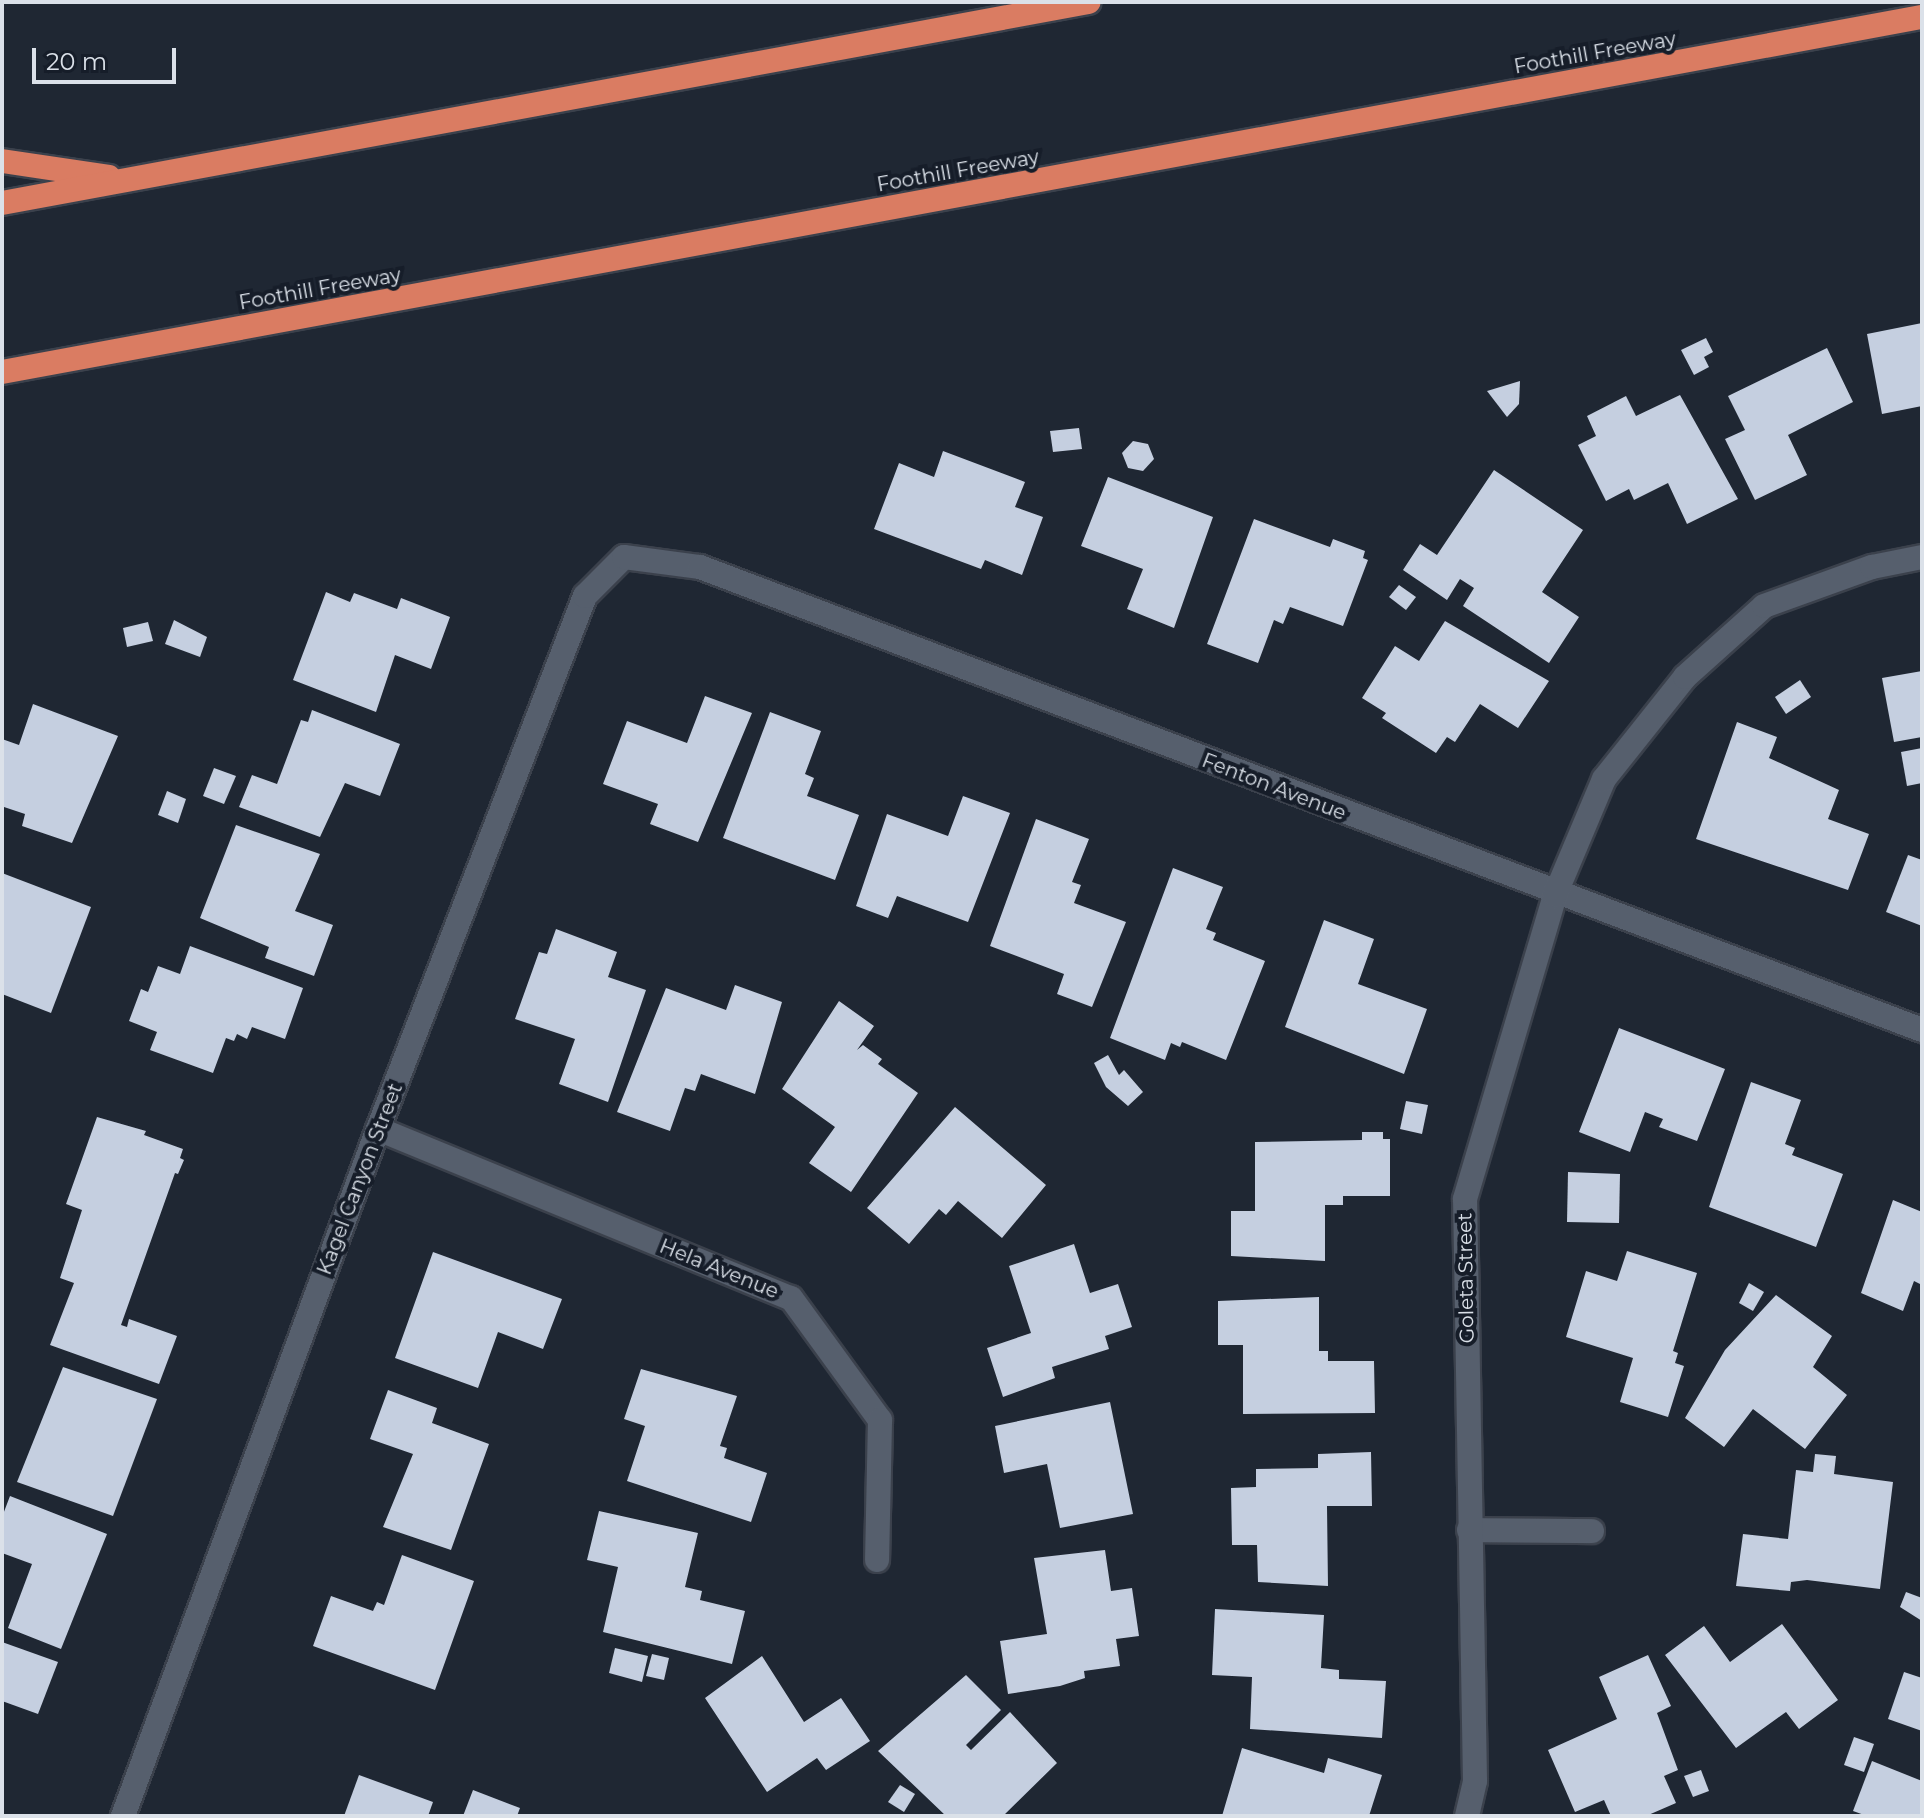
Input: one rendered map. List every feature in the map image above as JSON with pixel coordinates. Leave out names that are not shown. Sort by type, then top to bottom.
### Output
[{"type":"highway","points":[[2,203],[1089,2]]},
{"type":"highway","name":"Foothill Freeway","points":[[2,372],[1922,17]]},
{"type":"highway","points":[[2,161],[127,180]]},
{"type":"street","name":"Fenton Avenue","points":[[624,557],[700,567],[1555,895],[1922,1030]]},
{"type":"street","name":"Kagel Canyon Street","points":[[123,1816],[378,1129],[585,596],[624,557]]},
{"type":"street","name":"Goleta Street","points":[[1467,1816],[1475,1781],[1465,1199],[1555,895],[1604,779],[1685,677],[1764,606],[1872,567],[1922,557]]},
{"type":"street","name":"Hela Avenue","points":[[378,1129],[791,1298],[880,1420],[877,1560]]},
{"type":"street","points":[[1469,1530],[1592,1531]]},
{"type":"building","points":[[1922,323],[1922,406],[1882,414],[1867,334]]},
{"type":"building","points":[[1706,338],[1713,352],[1704,357],[1709,367],[1694,375],[1681,350]]},
{"type":"building","points":[[1827,348],[1853,402],[1788,435],[1807,475],[1755,500],[1725,439],[1745,430],[1728,396]]},
{"type":"building","points":[[1520,381],[1519,404],[1507,417],[1487,391]]},
{"type":"building","points":[[1680,395],[1738,499],[1687,524],[1668,483],[1634,500],[1629,489],[1606,501],[1578,445],[1596,436],[1587,416],[1626,396],[1636,416]]},
{"type":"building","points":[[1079,428],[1082,449],[1053,452],[1050,431]]},
{"type":"building","points":[[1133,441],[1148,444],[1154,459],[1143,471],[1128,468],[1122,453]]},
{"type":"building","points":[[943,451],[1025,482],[1015,507],[1043,517],[1022,575],[985,560],[981,569],[874,529],[899,463],[934,477]]},
{"type":"building","points":[[1494,470],[1583,530],[1542,592],[1579,617],[1549,663],[1463,606],[1474,588],[1460,579],[1447,600],[1403,570],[1420,544],[1437,555]]},
{"type":"building","points":[[1108,477],[1213,517],[1174,628],[1127,609],[1143,569],[1081,546]]},
{"type":"building","points":[[1254,519],[1330,547],[1333,539],[1365,551],[1363,558],[1368,560],[1343,626],[1290,607],[1283,624],[1274,620],[1258,663],[1207,644]]},
{"type":"building","points":[[1399,585],[1416,597],[1406,610],[1389,597]]},
{"type":"building","points":[[326,592],[350,602],[354,593],[397,609],[401,598],[450,617],[431,669],[395,655],[376,712],[293,680]]},
{"type":"building","points":[[174,620],[207,637],[200,657],[165,644]]},
{"type":"building","points":[[1445,621],[1549,681],[1518,728],[1480,704],[1455,742],[1447,737],[1436,753],[1382,718],[1386,713],[1362,698],[1395,646],[1419,661]]},
{"type":"building","points":[[148,622],[153,641],[127,647],[123,628]]},
{"type":"building","points":[[1922,671],[1922,737],[1894,742],[1882,678]]},
{"type":"building","points":[[1800,680],[1811,697],[1786,714],[1775,697]]},
{"type":"building","points":[[705,696],[752,713],[698,842],[650,824],[658,804],[603,784],[627,721],[687,743]]},
{"type":"building","points":[[33,704],[118,736],[72,843],[22,826],[25,814],[4,807],[2,800],[2,739],[19,745]]},
{"type":"building","points":[[312,710],[400,744],[380,796],[345,783],[320,837],[239,807],[252,775],[277,784],[301,720],[308,722]]},
{"type":"building","points":[[770,712],[821,731],[805,774],[814,778],[807,796],[859,815],[835,880],[723,838]]},
{"type":"building","points":[[1737,722],[1777,737],[1769,758],[1839,790],[1828,819],[1869,834],[1848,890],[1696,839]]},
{"type":"building","points":[[1922,748],[1922,783],[1907,786],[1901,752]]},
{"type":"building","points":[[214,768],[236,776],[224,804],[203,796]]},
{"type":"building","points":[[167,791],[186,799],[178,823],[158,815]]},
{"type":"building","points":[[963,796],[1010,813],[968,922],[897,896],[888,918],[856,906],[887,814],[948,836]]},
{"type":"building","points":[[1036,819],[1089,839],[1072,882],[1081,885],[1074,903],[1126,922],[1092,1007],[1057,994],[1064,974],[990,946]]},
{"type":"building","points":[[236,825],[320,854],[295,911],[333,925],[314,976],[265,958],[269,947],[200,918]]},
{"type":"building","points":[[1908,855],[1922,860],[1922,926],[1886,912]]},
{"type":"building","points":[[1173,868],[1223,887],[1206,929],[1216,933],[1213,940],[1265,961],[1226,1060],[1182,1042],[1180,1047],[1171,1043],[1165,1060],[1110,1038]]},
{"type":"building","points":[[2,873],[91,907],[51,1013],[2,994]]},
{"type":"building","points":[[1324,920],[1374,939],[1358,984],[1427,1009],[1404,1074],[1285,1027]]},
{"type":"building","points":[[556,929],[617,952],[608,977],[646,990],[608,1102],[559,1084],[575,1039],[515,1019],[539,952],[547,954]]},
{"type":"building","points":[[190,946],[303,988],[285,1039],[252,1027],[247,1039],[237,1034],[234,1041],[226,1038],[213,1073],[150,1050],[157,1032],[129,1021],[141,989],[148,992],[158,966],[180,974]]},
{"type":"building","points":[[735,985],[782,1002],[755,1094],[701,1074],[695,1091],[685,1088],[670,1131],[617,1112],[666,988],[726,1010]]},
{"type":"building","points":[[839,1001],[874,1026],[857,1050],[863,1045],[882,1059],[878,1064],[918,1093],[851,1192],[809,1163],[835,1127],[782,1089]]},
{"type":"building","points":[[1619,1028],[1725,1069],[1697,1141],[1659,1127],[1663,1119],[1645,1112],[1630,1152],[1579,1132]]},
{"type":"building","points":[[1108,1055],[1119,1075],[1124,1070],[1143,1092],[1128,1106],[1106,1087],[1094,1063]]},
{"type":"building","points":[[1751,1082],[1801,1100],[1785,1144],[1795,1148],[1792,1155],[1843,1174],[1816,1247],[1709,1207]]},
{"type":"building","points":[[1406,1101],[1428,1105],[1422,1134],[1400,1129]]},
{"type":"building","points":[[955,1107],[1046,1185],[1002,1238],[958,1201],[946,1215],[939,1209],[909,1244],[867,1208]]},
{"type":"building","points":[[97,1117],[146,1131],[144,1135],[183,1149],[180,1158],[184,1160],[178,1174],[175,1173],[121,1325],[127,1327],[129,1319],[177,1336],[159,1384],[50,1345],[74,1283],[60,1278],[82,1210],[66,1204]]},
{"type":"building","points":[[1362,1132],[1383,1132],[1383,1139],[1390,1139],[1390,1196],[1343,1196],[1343,1205],[1325,1205],[1325,1261],[1231,1256],[1231,1211],[1255,1211],[1255,1142],[1362,1140]]},
{"type":"building","points":[[1568,1172],[1620,1174],[1619,1223],[1567,1222]]},
{"type":"building","points":[[1893,1200],[1922,1212],[1922,1285],[1914,1281],[1903,1311],[1861,1293]]},
{"type":"building","points":[[1074,1244],[1090,1293],[1118,1284],[1132,1327],[1105,1336],[1109,1349],[1052,1367],[1055,1378],[1003,1397],[987,1348],[1031,1333],[1009,1266]]},
{"type":"building","points":[[1627,1251],[1697,1273],[1673,1351],[1678,1353],[1675,1363],[1684,1366],[1668,1417],[1620,1402],[1633,1358],[1566,1337],[1586,1271],[1617,1281]]},
{"type":"building","points":[[433,1252],[562,1299],[543,1349],[498,1332],[478,1388],[395,1358]]},
{"type":"building","points":[[1749,1283],[1764,1292],[1753,1311],[1739,1303]]},
{"type":"building","points":[[1776,1295],[1832,1336],[1813,1367],[1847,1395],[1805,1449],[1753,1409],[1724,1447],[1685,1418],[1725,1350]]},
{"type":"building","points":[[1319,1297],[1319,1351],[1328,1351],[1328,1361],[1374,1361],[1375,1413],[1243,1414],[1243,1345],[1218,1345],[1218,1301]]},
{"type":"building","points":[[63,1367],[157,1399],[113,1516],[17,1482]]},
{"type":"building","points":[[641,1369],[737,1396],[720,1446],[727,1448],[724,1458],[767,1473],[751,1522],[627,1481],[645,1426],[624,1419]]},
{"type":"building","points":[[388,1390],[437,1408],[432,1423],[489,1444],[451,1550],[383,1527],[413,1454],[370,1439]]},
{"type":"building","points":[[1110,1402],[1133,1514],[1060,1528],[1047,1464],[1004,1473],[995,1426]]},
{"type":"building","points":[[1371,1452],[1372,1506],[1327,1506],[1328,1586],[1258,1582],[1257,1545],[1232,1545],[1231,1488],[1256,1487],[1256,1469],[1318,1468],[1318,1454]]},
{"type":"building","points":[[1815,1454],[1836,1456],[1834,1474],[1893,1482],[1880,1589],[1807,1580],[1791,1582],[1790,1591],[1736,1586],[1743,1534],[1788,1539],[1796,1470],[1813,1472]]},
{"type":"building","points":[[10,1496],[107,1534],[61,1649],[8,1628],[32,1564],[2,1553],[2,1517]]},
{"type":"building","points":[[599,1511],[698,1533],[685,1587],[702,1591],[700,1600],[745,1611],[732,1664],[603,1632],[618,1567],[587,1560]]},
{"type":"building","points":[[1105,1550],[1111,1591],[1132,1588],[1139,1636],[1116,1639],[1120,1666],[1084,1671],[1085,1678],[1060,1686],[1008,1694],[1000,1641],[1047,1634],[1034,1558]]},
{"type":"building","points":[[402,1555],[474,1581],[435,1690],[313,1646],[331,1596],[373,1611],[377,1602],[384,1605]]},
{"type":"building","points":[[1906,1592],[1922,1598],[1922,1621],[1900,1607]]},
{"type":"building","points":[[1215,1609],[1324,1615],[1321,1668],[1339,1670],[1339,1679],[1386,1681],[1382,1738],[1250,1729],[1252,1677],[1212,1675]]},
{"type":"building","points":[[1782,1624],[1838,1700],[1799,1729],[1786,1712],[1736,1748],[1665,1655],[1704,1626],[1730,1662]]},
{"type":"building","points":[[2,1642],[58,1662],[38,1714],[2,1701]]},
{"type":"building","points":[[615,1648],[648,1656],[642,1682],[609,1673]]},
{"type":"building","points":[[652,1654],[669,1658],[664,1680],[646,1676]]},
{"type":"building","points":[[1648,1655],[1671,1706],[1657,1713],[1678,1770],[1664,1776],[1676,1803],[1646,1816],[1611,1816],[1604,1800],[1575,1812],[1548,1750],[1617,1719],[1599,1677]]},
{"type":"building","points":[[762,1656],[804,1722],[841,1698],[870,1741],[826,1770],[817,1758],[767,1792],[705,1698]]},
{"type":"building","points":[[1904,1672],[1922,1678],[1922,1731],[1888,1719]]},
{"type":"building","points":[[966,1675],[1001,1710],[966,1745],[971,1750],[1010,1712],[1057,1763],[1003,1816],[946,1816],[878,1751]]},
{"type":"building","points":[[1854,1737],[1874,1744],[1864,1772],[1844,1765]]},
{"type":"building","points":[[1242,1748],[1324,1773],[1328,1758],[1382,1775],[1369,1816],[1222,1816]]},
{"type":"building","points":[[1872,1761],[1922,1781],[1922,1816],[1867,1816],[1853,1811]]},
{"type":"building","points":[[1701,1770],[1709,1791],[1693,1797],[1684,1776]]},
{"type":"building","points":[[359,1775],[433,1802],[428,1816],[344,1816]]},
{"type":"building","points":[[900,1785],[915,1794],[904,1812],[888,1802]]},
{"type":"building","points":[[473,1790],[520,1808],[517,1816],[463,1816]]}]
